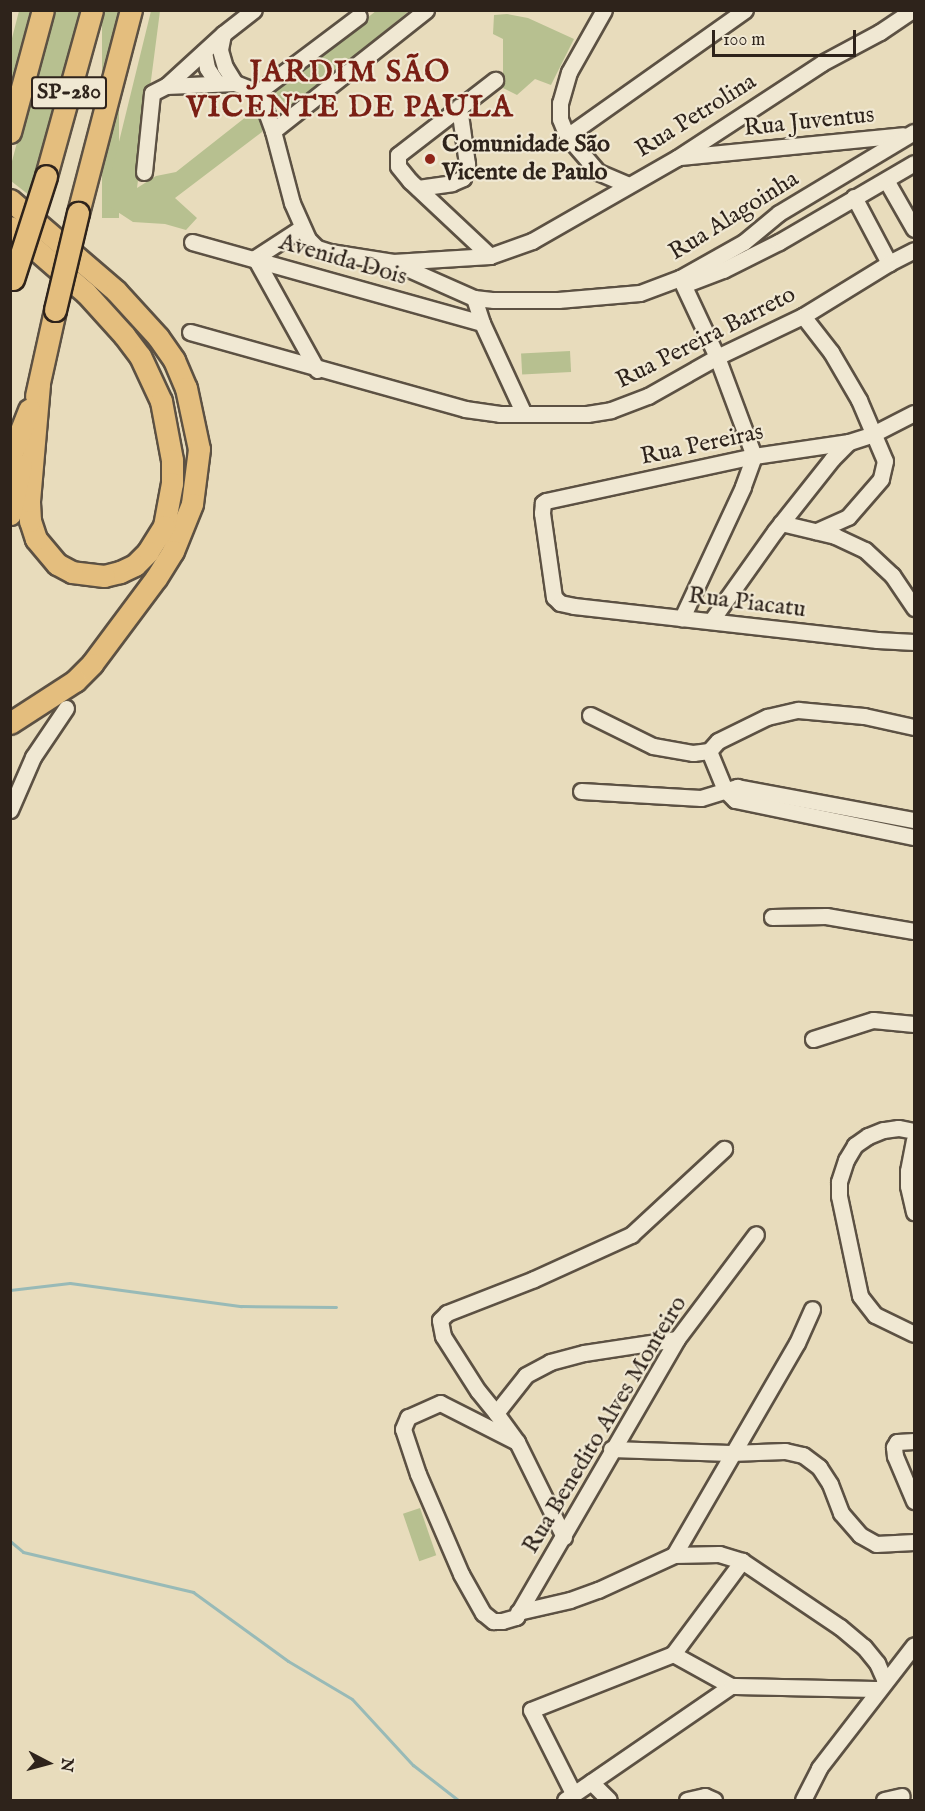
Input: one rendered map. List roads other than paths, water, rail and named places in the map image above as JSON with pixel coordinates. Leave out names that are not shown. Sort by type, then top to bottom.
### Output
[{"type":"highway","name":"SP-280","points":[[10,132],[43,10]]},
{"type":"highway","name":"SP-280","points":[[12,283],[46,176],[92,10]]},
{"type":"highway","points":[[10,514],[78,213],[131,10]]},
{"type":"highway","points":[[10,200],[116,291],[158,336],[174,360],[186,388],[199,449],[192,504],[173,551],[156,578],[112,640],[87,670],[75,681],[10,723]]},
{"type":"highway","points":[[10,227],[86,293],[124,335],[140,356],[161,401],[171,460],[171,483],[164,526],[148,552],[135,565],[104,576],[72,572],[57,564],[36,539],[30,521],[29,501],[39,384]]},
{"type":"highway","points":[[10,458],[39,384]]},
{"type":"street","points":[[273,131],[426,10]]},
{"type":"street","points":[[604,10],[569,72],[563,89],[560,118],[567,136],[598,172],[626,184]]},
{"type":"street","name":"Rua Petrolina","points":[[393,262],[490,256],[532,241],[626,184],[676,158],[822,63],[880,32],[913,10]]},
{"type":"street","points":[[144,172],[152,93],[165,86],[250,12]]},
{"type":"street","points":[[567,136],[742,12]]},
{"type":"street","points":[[258,92],[359,16]]},
{"type":"street","points":[[223,34],[221,58],[235,83]]},
{"type":"street","points":[[204,52],[207,68],[217,83]]},
{"type":"street","points":[[490,256],[418,188],[398,166],[398,155],[495,80]]},
{"type":"street","points":[[165,86],[235,83],[258,92],[273,131],[287,186],[301,228],[317,248],[339,254],[393,262]]},
{"type":"street","points":[[418,188],[452,183],[463,178],[467,164],[459,106]]},
{"type":"street","name":"Rua Juventus","points":[[676,158],[912,133]]},
{"type":"street","name":"Rua Alagoinha","points":[[393,262],[474,298],[514,302],[640,293],[682,281],[744,242],[779,213],[912,133]]},
{"type":"street","points":[[682,618],[743,487],[754,456],[717,357],[682,281],[752,256],[915,163]]},
{"type":"street","points":[[886,180],[915,229]]},
{"type":"street","points":[[854,197],[889,263]]},
{"type":"street","points":[[301,228],[255,258],[317,370]]},
{"type":"street","name":"Avenida Dois","points":[[192,242],[482,323]]},
{"type":"street","points":[[744,242],[752,256]]},
{"type":"street","name":"Rua Pereira Barreto","points":[[190,332],[317,370],[465,409],[524,414],[587,414],[611,410],[648,396],[717,357],[803,316],[889,263],[915,250]]},
{"type":"street","points":[[474,298],[482,323],[524,414]]},
{"type":"street","points":[[803,316],[847,378],[885,461],[880,479],[848,517],[816,531]]},
{"type":"street","name":"Rua Pereiras","points":[[574,606],[560,603],[554,597],[542,513],[543,503],[565,496],[754,456],[849,442],[873,435],[915,413]]},
{"type":"street","points":[[711,621],[781,523],[849,442]]},
{"type":"street","points":[[781,523],[816,531],[865,549],[892,576],[915,608]]},
{"type":"street","name":"Rua Piacatu","points":[[574,606],[877,640],[915,642]]},
{"type":"street","points":[[10,810],[33,757],[66,708]]},
{"type":"street","points":[[590,715],[653,746],[693,753],[709,751],[726,737],[767,717],[798,710],[864,716],[915,727]]},
{"type":"street","points":[[709,751],[725,790],[735,800],[915,837]]},
{"type":"street","points":[[581,791],[701,798],[737,787],[915,820]]},
{"type":"street","points":[[772,917],[826,916],[915,931]]},
{"type":"street","points":[[813,1039],[873,1020],[915,1024]]},
{"type":"street","points":[[915,1131],[898,1128],[883,1130],[868,1136],[855,1145],[846,1160],[839,1182],[839,1196],[860,1296],[875,1315],[915,1334]]},
{"type":"street","points":[[915,1140],[908,1185],[915,1212]]},
{"type":"street","points":[[564,1537],[517,1442],[478,1391],[443,1336],[440,1320],[447,1314],[534,1279],[631,1234],[724,1149]]},
{"type":"street","name":"Rua Benedito Alves Monteiro","points":[[518,1612],[564,1537],[611,1449],[677,1339],[756,1234]]},
{"type":"street","points":[[674,1555],[730,1454],[796,1343],[812,1309]]},
{"type":"street","points":[[496,1413],[526,1375],[550,1362],[584,1353],[677,1339]]},
{"type":"street","points":[[517,1442],[440,1403],[408,1417],[403,1429],[440,1527],[474,1598],[483,1613],[493,1621],[516,1617],[518,1612],[570,1600],[598,1590],[674,1555],[719,1554],[742,1562],[840,1628],[864,1647],[877,1663],[882,1685]]},
{"type":"street","points":[[915,1441],[898,1442],[894,1447],[895,1456],[915,1501]]},
{"type":"street","points":[[611,1449],[730,1454],[785,1451],[803,1455],[819,1467],[830,1484],[841,1513],[860,1535],[876,1544],[915,1542]]},
{"type":"street","points":[[731,1686],[569,1797],[531,1710],[673,1654],[742,1562]]},
{"type":"street","points":[[803,1800],[819,1768],[915,1645]]},
{"type":"street","points":[[673,1654],[731,1686],[882,1685]]},
{"type":"street","points":[[591,1782],[609,1800]]},
{"type":"street","points":[[687,1800],[705,1796],[714,1800]]},
{"type":"street","points":[[884,1800],[902,1796]]},
{"type":"waterway","points":[[10,1290],[70,1283],[241,1306],[336,1307]]},
{"type":"waterway","points":[[10,1541],[23,1552],[193,1592],[288,1661],[352,1699],[413,1765],[458,1800]]},
{"type":"place","name":"Comunidade São Vicente de Paulo","points":[[430,159]]},
{"type":"district","name":"JARDIM SÃO VICENTE DE PAULA","points":[[350,90]]}]
